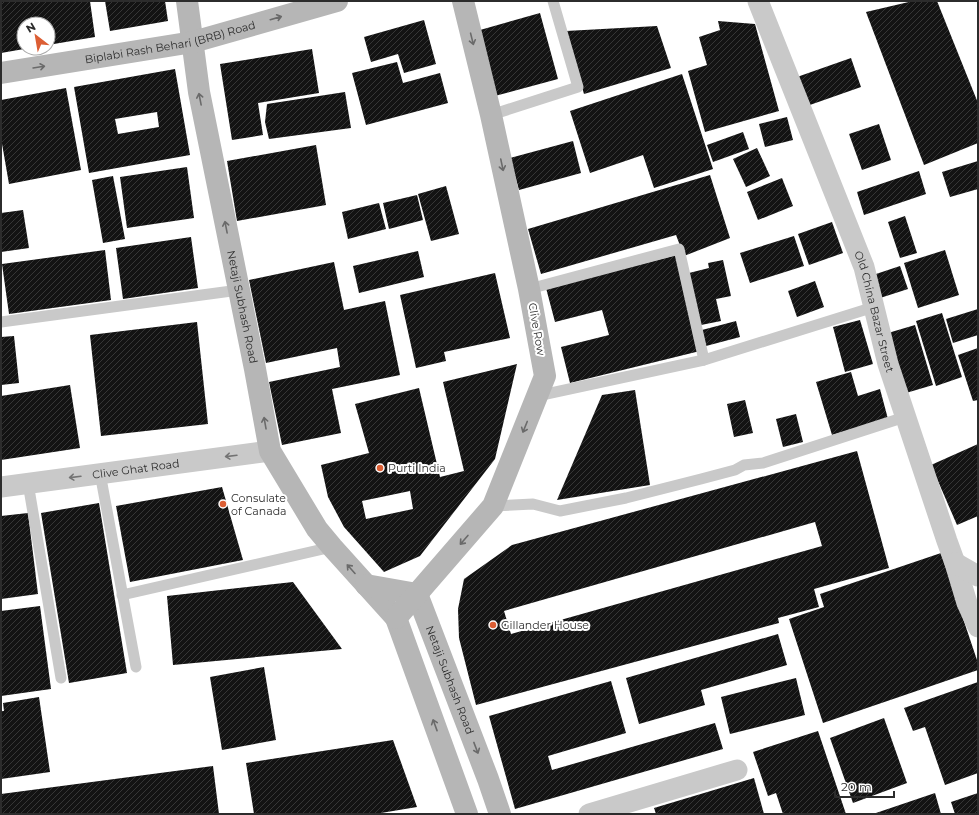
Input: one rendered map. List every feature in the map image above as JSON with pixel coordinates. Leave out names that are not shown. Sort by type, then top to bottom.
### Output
[{"type":"main road","name":"Netaji Subhash Road","points":[[187,1],[199,92],[270,451],[317,529],[396,618],[467,814]]},
{"type":"main road","name":"Biplabi Rash Behari (BRB) Road","points":[[1,73],[193,42],[337,1]]},
{"type":"main road","name":"Clive Row","points":[[396,618],[493,506],[545,376],[529,289],[491,115],[463,1]]},
{"type":"main road","points":[[366,584],[417,594]]},
{"type":"main road","name":"Netaji Subhash Road","points":[[417,594],[500,814]]},
{"type":"street","name":"Old China Bazar Street","points":[[758,1],[864,267],[888,364],[967,603],[978,627]]},
{"type":"street","name":"Clive Ghat Road","points":[[1,487],[270,451]]},
{"type":"street","points":[[955,563],[978,576]]},
{"type":"street","points":[[589,814],[737,770]]},
{"type":"lane","points":[[491,115],[578,87],[553,1]]},
{"type":"lane","points":[[529,289],[679,249],[704,360]]},
{"type":"lane","points":[[1,322],[239,290]]},
{"type":"lane","points":[[537,396],[704,360],[874,307]]},
{"type":"lane","points":[[493,506],[533,504],[560,511],[626,498],[735,470],[744,465],[763,463],[905,417]]},
{"type":"lane","points":[[100,473],[136,667]]},
{"type":"lane","points":[[28,483],[61,678]]},
{"type":"lane","points":[[122,595],[332,547]]},
{"type":"building","points":[[1,1],[90,1],[95,37],[56,44],[56,16],[16,16],[16,50],[1,53]]},
{"type":"building","points":[[105,1],[165,1],[168,21],[110,31]]},
{"type":"building","points":[[913,1],[937,1],[978,103],[978,143],[924,165],[866,12]]},
{"type":"building","points":[[540,13],[558,79],[491,97],[473,32]]},
{"type":"building","points":[[424,20],[436,64],[404,73],[398,54],[371,62],[364,37]]},
{"type":"building","points":[[718,21],[755,24],[779,111],[705,132],[688,71],[707,65],[699,37],[720,30]]},
{"type":"building","points":[[657,26],[671,68],[584,94],[566,31]]},
{"type":"building","points":[[312,49],[319,93],[258,103],[263,135],[232,140],[220,64]]},
{"type":"building","points":[[851,58],[861,87],[807,106],[797,77]]},
{"type":"building","points":[[397,62],[403,83],[440,73],[448,103],[366,125],[352,73]]},
{"type":"building","points":[[175,69],[190,155],[89,173],[74,87]],"holes":[[[157,112],[159,127],[118,134],[115,119]]]},
{"type":"building","points":[[682,74],[713,169],[654,188],[643,155],[590,173],[570,111]]},
{"type":"building","points":[[66,88],[81,170],[9,184],[1,138],[1,100]]},
{"type":"building","points":[[345,92],[351,128],[269,139],[265,122],[267,104]]},
{"type":"building","points":[[787,117],[793,140],[765,147],[759,124]]},
{"type":"building","points":[[879,124],[891,160],[862,170],[849,134]]},
{"type":"building","points":[[743,132],[749,149],[713,162],[707,145]]},
{"type":"building","points":[[573,141],[581,173],[519,190],[510,158]]},
{"type":"building","points":[[316,145],[326,205],[237,221],[227,161]]},
{"type":"building","points":[[757,148],[770,176],[746,187],[733,159]]},
{"type":"building","points":[[978,161],[978,189],[950,197],[942,172]]},
{"type":"building","points":[[187,167],[194,218],[127,228],[120,177]]},
{"type":"building","points":[[919,171],[926,194],[864,215],[857,192]]},
{"type":"building","points":[[710,175],[730,238],[684,256],[676,235],[541,274],[528,229]]},
{"type":"building","points":[[113,176],[125,239],[103,243],[92,180]]},
{"type":"building","points":[[782,178],[793,206],[758,220],[747,192]]},
{"type":"building","points":[[446,186],[459,234],[431,241],[418,194]]},
{"type":"building","points":[[417,195],[423,220],[389,229],[383,203]]},
{"type":"building","points":[[379,203],[386,229],[348,239],[342,212]]},
{"type":"building","points":[[23,210],[29,248],[1,252],[1,213]]},
{"type":"building","points":[[905,216],[917,253],[900,258],[888,222]]},
{"type":"building","points":[[832,222],[843,253],[809,265],[798,234]]},
{"type":"building","points":[[794,236],[804,266],[750,283],[740,253]]},
{"type":"building","points":[[191,237],[198,288],[123,299],[116,248]]},
{"type":"building","points":[[105,250],[111,300],[9,314],[2,264]]},
{"type":"building","points":[[945,250],[959,295],[918,308],[904,263]]},
{"type":"building","points":[[418,251],[424,277],[359,293],[353,266]]},
{"type":"building","points":[[677,255],[700,351],[570,383],[561,347],[609,335],[602,310],[555,322],[546,288]]},
{"type":"building","points":[[723,260],[731,296],[716,299],[721,321],[701,325],[689,273],[709,268],[708,263]]},
{"type":"building","points":[[334,262],[344,310],[385,301],[400,375],[332,389],[341,433],[282,445],[269,382],[340,367],[337,348],[266,363],[249,280]]},
{"type":"building","points":[[900,266],[908,289],[877,299],[870,276]]},
{"type":"building","points":[[495,273],[510,338],[444,352],[446,361],[416,368],[400,295]]},
{"type":"building","points":[[815,281],[824,307],[797,317],[788,291]]},
{"type":"building","points":[[978,309],[978,335],[953,343],[946,319]]},
{"type":"building","points":[[942,313],[962,377],[936,386],[916,321]]},
{"type":"building","points":[[860,320],[873,364],[845,372],[833,327]]},
{"type":"building","points":[[736,321],[740,337],[706,346],[702,330]]},
{"type":"building","points":[[197,322],[208,424],[101,436],[90,335]]},
{"type":"building","points":[[915,325],[933,385],[906,393],[888,333]]},
{"type":"building","points":[[14,336],[19,383],[1,385],[1,337]]},
{"type":"building","points":[[978,348],[978,400],[973,401],[958,355]]},
{"type":"building","name":"Purti India","points":[[517,364],[495,459],[420,556],[384,572],[344,527],[328,497],[321,465],[369,453],[355,404],[419,388],[440,477],[464,471],[443,382]],"holes":[[[410,491],[413,509],[366,519],[362,501]]]},
{"type":"building","points":[[851,372],[858,396],[880,389],[888,419],[832,435],[816,382]]},
{"type":"building","points":[[70,385],[80,448],[1,460],[1,396]]},
{"type":"building","points":[[635,390],[650,485],[557,500],[602,395]]},
{"type":"building","points":[[745,400],[753,433],[734,437],[727,404]]},
{"type":"building","points":[[796,414],[803,442],[783,447],[776,419]]},
{"type":"building","points":[[978,444],[978,516],[957,525],[931,465]]},
{"type":"building","points":[[857,451],[889,568],[814,589],[819,607],[778,618],[779,623],[476,705],[459,638],[458,609],[464,579],[512,545]],"holes":[[[815,522],[822,546],[511,634],[504,611]]]},
{"type":"building","points":[[222,487],[243,560],[130,582],[116,506]]},
{"type":"building","points":[[99,503],[127,673],[69,683],[41,513]]},
{"type":"building","points":[[28,513],[38,594],[1,599],[1,516]]},
{"type":"building","points":[[941,553],[978,663],[978,670],[823,723],[789,619],[824,607],[820,594]]},
{"type":"building","points":[[293,582],[342,649],[173,665],[167,596]]},
{"type":"building","points":[[40,606],[51,689],[1,696],[1,611]]},
{"type":"building","points":[[778,634],[787,665],[701,690],[705,705],[639,724],[626,678]]},
{"type":"building","points":[[264,667],[276,740],[222,750],[210,677]]},
{"type":"building","points":[[796,678],[805,715],[730,734],[721,697]]},
{"type":"building","points":[[611,681],[626,733],[548,756],[552,770],[715,723],[723,749],[515,809],[489,716]]},
{"type":"building","points":[[978,682],[978,773],[945,785],[925,727],[913,731],[904,708]]},
{"type":"building","points":[[39,697],[50,772],[1,779],[1,711],[4,711],[3,703]]},
{"type":"building","points":[[884,718],[907,783],[853,803],[830,738]]},
{"type":"building","points":[[818,731],[846,814],[783,814],[776,793],[768,796],[753,752]]},
{"type":"building","points":[[393,740],[417,807],[375,814],[254,814],[246,763]]},
{"type":"building","points":[[213,766],[219,814],[1,814],[1,794]]},
{"type":"building","points":[[754,778],[764,814],[656,814],[654,808]]},
{"type":"building","points":[[935,793],[941,814],[873,814]]},
{"type":"building","points":[[978,793],[978,814],[955,814],[951,802]]},
{"type":"place","name":"Purti India","points":[[380,468]]},
{"type":"place","name":"Consulate of Canada","points":[[223,504]]},
{"type":"place","name":"Gillander House","points":[[493,625]]}]
